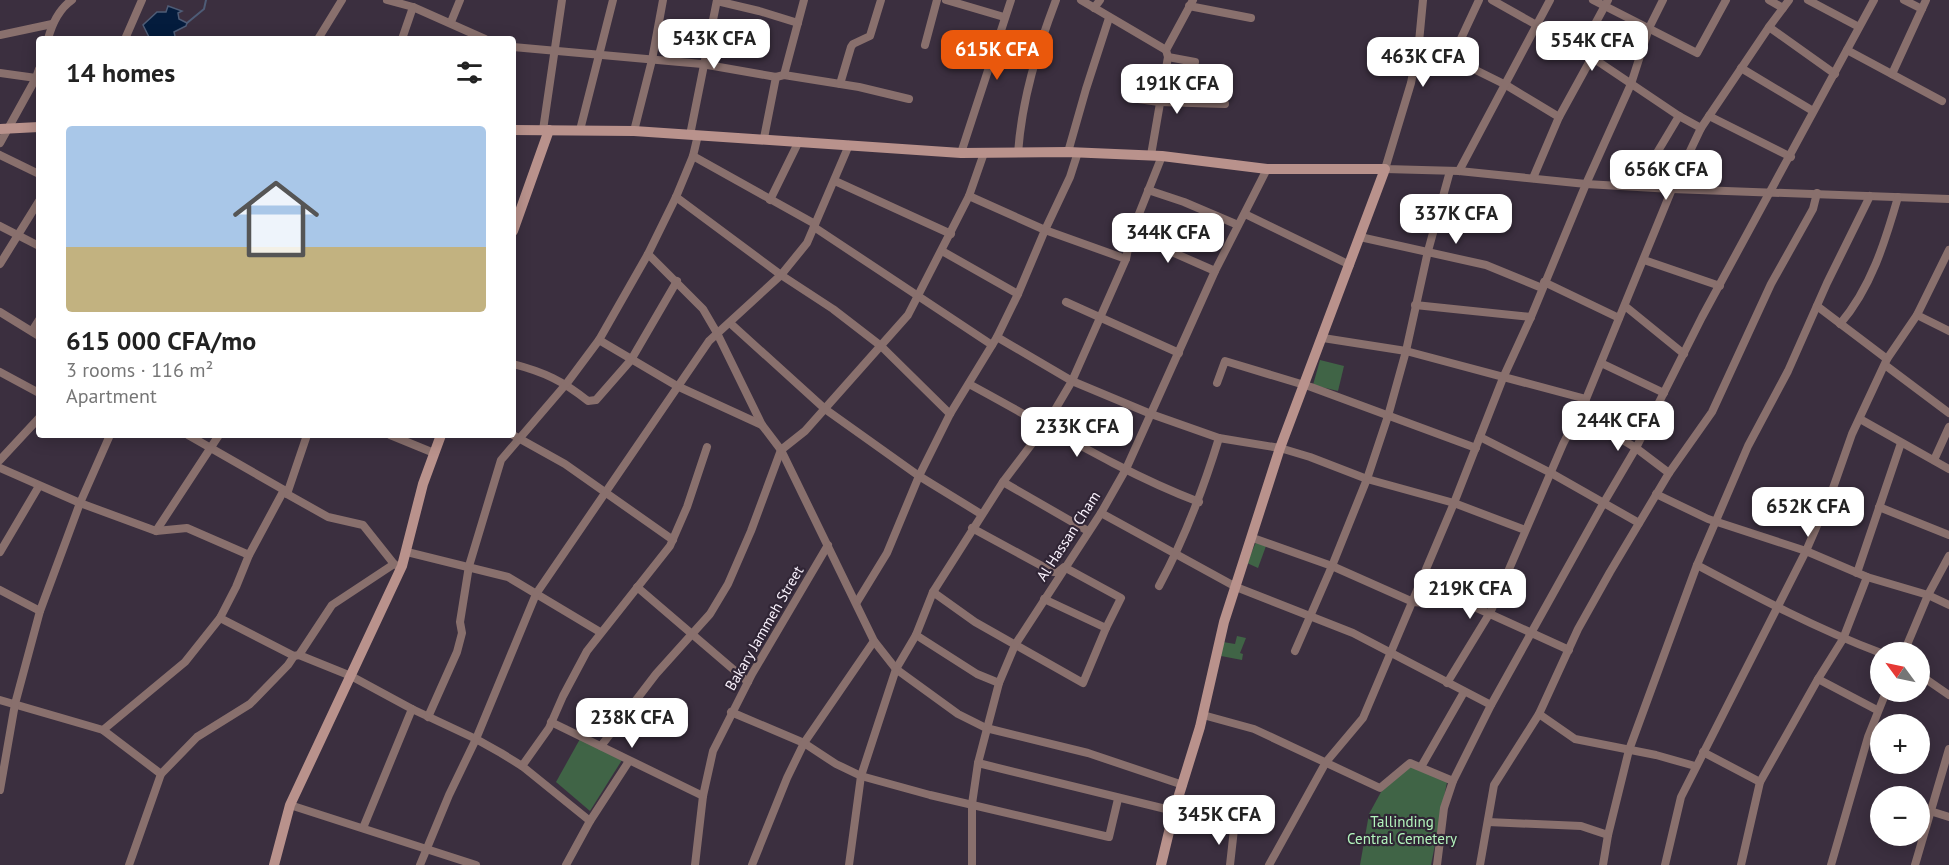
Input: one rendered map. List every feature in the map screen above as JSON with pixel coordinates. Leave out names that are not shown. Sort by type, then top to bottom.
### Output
[{"type":"street","points":[[49,36],[52,24],[72,0]]},
{"type":"street","points":[[126,36],[142,0]]},
{"type":"street","points":[[320,36],[342,0]]},
{"type":"street","points":[[387,0],[413,7],[451,22],[478,36]]},
{"type":"street","points":[[451,22],[460,0]]},
{"type":"street","points":[[516,222],[546,130],[562,0]]},
{"type":"street","points":[[580,130],[613,0]]},
{"type":"street","points":[[634,131],[652,60],[663,0]]},
{"type":"street","points":[[428,717],[457,652],[462,633],[460,622],[469,566],[501,460],[517,437],[567,383],[599,340],[648,254],[693,156],[702,64],[717,0],[798,23]]},
{"type":"street","points":[[764,138],[780,76],[804,0]]},
{"type":"street","points":[[840,84],[851,47],[870,36],[880,0]]},
{"type":"street","points":[[925,45],[937,0]]},
{"type":"street","points":[[945,0],[1004,17]]},
{"type":"street","points":[[961,153],[1011,0]]},
{"type":"street","points":[[1018,153],[1027,87],[1038,47],[1056,0]]},
{"type":"street","points":[[1081,0],[1167,54],[1195,62]]},
{"type":"street","points":[[1094,8],[1100,0]]},
{"type":"street","points":[[1161,865],[1174,811],[1203,715],[1224,622],[1253,538],[1280,448],[1385,169],[1411,83],[1419,42],[1423,0]]},
{"type":"street","points":[[1452,58],[1479,0]]},
{"type":"street","points":[[1492,0],[1581,50],[1679,116],[1701,128]]},
{"type":"street","points":[[1459,171],[1550,0]]},
{"type":"street","points":[[1593,0],[1606,3],[1697,53],[1726,0]]},
{"type":"street","points":[[1269,865],[1326,762],[1363,717],[1454,503],[1503,378],[1631,84],[1649,28],[1663,0]]},
{"type":"street","points":[[1769,0],[1783,8]]},
{"type":"street","points":[[1447,683],[1489,615],[1525,530],[1586,399],[1672,189],[1701,128],[1789,0]]},
{"type":"street","points":[[1808,0],[1859,27]]},
{"type":"street","points":[[1437,865],[1444,808],[1453,781],[1491,705],[1636,448],[1720,286],[1874,0]]},
{"type":"street","points":[[1904,0],[1922,9]]},
{"type":"street","points":[[1892,74],[1926,0]]},
{"type":"street","points":[[849,865],[861,776],[896,669],[916,635],[933,592],[972,528],[1046,425],[1072,381],[1126,260],[1131,234],[1148,190],[1156,156],[1159,102],[1167,54],[1192,2],[1251,18]]},
{"type":"street","points":[[1581,50],[1606,3]]},
{"type":"street","points":[[403,36],[413,7]]},
{"type":"street","points":[[857,602],[887,553],[919,476],[950,414],[997,337],[1071,177],[1076,127],[1109,18]]},
{"type":"street","points":[[0,34],[52,24]]},
{"type":"street","points":[[1769,27],[1835,74]]},
{"type":"street","points":[[1419,42],[1506,85],[1559,117]]},
{"type":"street","points":[[516,47],[702,64],[840,84],[909,99]]},
{"type":"street","points":[[1847,50],[1942,101]]},
{"type":"street","points":[[1533,178],[1559,117],[1592,57]]},
{"type":"street","points":[[1741,68],[1813,111]]},
{"type":"street","points":[[0,73],[36,78],[4,129],[0,143]]},
{"type":"street","points":[[1131,98],[1159,102],[1225,104]]},
{"type":"street","points":[[1637,186],[1679,116]]},
{"type":"street","points":[[1709,116],[1791,157]]},
{"type":"street","points":[[4,129],[36,128]]},
{"type":"street","points":[[516,130],[634,131],[961,153],[1073,152],[1156,156],[1268,169],[1459,171],[1586,184],[1672,189],[1949,199]]},
{"type":"street","points":[[770,200],[799,141]]},
{"type":"street","points":[[420,865],[449,795],[476,739],[536,594],[677,386],[717,333],[781,275],[807,243],[849,145]]},
{"type":"street","points":[[601,746],[656,674],[710,614],[728,584],[751,531],[781,450],[825,409],[908,315],[969,196],[984,153]]},
{"type":"street","points":[[0,155],[36,173]]},
{"type":"street","points":[[693,156],[814,226],[992,345]]},
{"type":"street","name":"Al Hassan Cham","points":[[972,865],[972,804],[978,763],[999,683],[1015,645],[1101,513],[1126,469],[1215,271],[1268,169]]},
{"type":"street","points":[[1295,651],[1368,479],[1406,351],[1428,251],[1450,171]]},
{"type":"street","points":[[834,181],[951,234]]},
{"type":"street","points":[[1148,190],[1184,202],[1238,225]]},
{"type":"street","points":[[1480,865],[1494,785],[1539,714],[1578,629],[1639,523],[1669,473],[1712,412],[1771,284],[1813,209],[1817,193]]},
{"type":"street","points":[[969,196],[1045,230],[1126,260]]},
{"type":"street","points":[[1603,865],[1629,750],[1696,565],[1748,446],[1788,371],[1870,196]]},
{"type":"street","points":[[676,197],[881,346],[950,414]]},
{"type":"street","points":[[1840,324],[1866,286],[1887,238],[1898,197]]},
{"type":"street","points":[[0,264],[36,206]]},
{"type":"street","points":[[1245,214],[1350,265]]},
{"type":"street","points":[[0,226],[36,244]]},
{"type":"street","points":[[1131,234],[1215,271]]},
{"type":"street","points":[[1360,237],[1486,265],[1543,285],[1619,318]]},
{"type":"street","points":[[1665,865],[1681,797],[1695,766],[1806,550],[1832,491],[1852,434],[1886,362],[1917,315],[1949,250]]},
{"type":"street","points":[[942,251],[1018,294]]},
{"type":"street","points":[[648,254],[703,309],[762,425],[781,450],[874,641],[896,669],[958,714],[986,728],[1088,753],[1183,785]]},
{"type":"street","points":[[1644,260],[1720,286]]},
{"type":"street","points":[[516,365],[567,383],[588,401],[596,400],[631,360],[677,281]]},
{"type":"street","points":[[1066,302],[1102,316],[1179,353]]},
{"type":"street","points":[[1415,305],[1531,317]]},
{"type":"street","points":[[1625,306],[1684,354]]},
{"type":"street","points":[[1817,306],[1949,413]]},
{"type":"street","points":[[0,312],[35,334]]},
{"type":"street","points":[[1917,315],[1949,331]]},
{"type":"street","points":[[730,323],[825,409],[919,476],[981,514]]},
{"type":"street","points":[[997,337],[1072,381],[1152,414],[1219,438],[1280,448],[1310,457],[1368,479],[1454,503],[1525,530]]},
{"type":"street","points":[[1323,338],[1406,351],[1586,399]]},
{"type":"street","points":[[599,340],[677,386],[762,425]]},
{"type":"street","points":[[1217,383],[1225,361],[1303,386],[1476,448]]},
{"type":"street","points":[[1601,363],[1664,393]]},
{"type":"street","points":[[0,372],[36,391]]},
{"type":"street","points":[[969,384],[1126,469],[1168,490],[1199,502]]},
{"type":"street","points":[[1579,413],[1636,448],[1669,473]]},
{"type":"street","points":[[1860,419],[1949,469]]},
{"type":"street","points":[[0,460],[36,421]]},
{"type":"street","points":[[1934,460],[1949,427]]},
{"type":"street","points":[[517,437],[565,464],[673,540]]},
{"type":"street","points":[[1480,437],[1551,473],[1639,523]]},
{"type":"street","points":[[0,790],[15,704],[40,611],[80,504],[109,438]]},
{"type":"street","points":[[193,438],[328,517],[363,525],[398,565]]},
{"type":"street","points":[[156,531],[218,438]]},
{"type":"street","points":[[103,730],[185,662],[220,618],[249,555],[285,492],[307,438]]},
{"type":"street","points":[[397,438],[434,453]]},
{"type":"street","points":[[274,865],[290,805],[351,676],[398,565],[407,552],[423,484],[440,438]]},
{"type":"street","points":[[1159,586],[1177,554],[1199,502],[1219,438]]},
{"type":"street","points":[[1857,573],[1901,443]]},
{"type":"street","points":[[522,766],[551,722],[587,651],[673,540],[687,507],[707,447]]},
{"type":"street","points":[[0,468],[80,504],[156,531],[187,528],[249,555]]},
{"type":"street","points":[[1003,483],[1088,531]]},
{"type":"street","points":[[0,552],[39,486]]},
{"type":"street","points":[[1656,494],[1716,521],[1806,550],[1867,577],[1928,595],[1949,605]]},
{"type":"street","points":[[1879,507],[1949,535]]},
{"type":"street","points":[[1101,513],[1236,587],[1353,633],[1391,655],[1491,705]]},
{"type":"street","points":[[933,592],[975,622],[1083,683],[1121,598],[1064,567],[1058,572],[1053,572],[972,528]]},
{"type":"street","points":[[1253,538],[1332,566],[1413,602],[1425,603],[1440,594],[1458,599],[1569,650]]},
{"type":"street","name":"Bakary Jammeh Street","points":[[695,865],[703,796],[713,751],[731,712],[828,545]]},
{"type":"street","points":[[407,552],[508,577],[600,632]]},
{"type":"street","points":[[1908,642],[1928,595],[1949,556]]},
{"type":"street","points":[[129,865],[161,774],[197,737],[249,704],[288,665],[332,604],[398,565]]},
{"type":"street","points":[[1696,565],[1776,608],[1870,649]]},
{"type":"street","points":[[1741,865],[1760,782],[1843,639],[1867,577]]},
{"type":"street","points":[[638,586],[748,682]]},
{"type":"street","points":[[0,590],[40,611]]},
{"type":"street","points":[[1044,599],[1106,628]]},
{"type":"street","points":[[220,618],[296,655],[351,676],[412,710],[476,739],[522,766],[590,821]]},
{"type":"street","points":[[916,635],[977,674],[999,683]]},
{"type":"street","points":[[752,865],[787,778],[804,743],[874,641]]},
{"type":"street","points":[[1818,679],[1877,710]]},
{"type":"street","points":[[1930,682],[1949,695]]},
{"type":"street","points":[[1421,767],[1464,692]]},
{"type":"street","points":[[0,700],[103,730],[161,774]]},
{"type":"street","points":[[1831,865],[1881,702]]},
{"type":"street","points":[[363,828],[412,710]]},
{"type":"street","points":[[731,712],[804,743],[836,764],[861,776],[930,795],[1109,837],[1118,799]]},
{"type":"street","points":[[1539,714],[1575,739],[1695,766]]},
{"type":"street","points":[[1203,715],[1254,729],[1380,788],[1410,763],[1453,781]]},
{"type":"street","points":[[551,722],[703,796]]},
{"type":"street","points":[[1949,749],[1930,811],[1949,817]]},
{"type":"street","points":[[1703,752],[1760,782]]},
{"type":"street","points":[[566,865],[590,821],[629,761]]},
{"type":"street","points":[[978,763],[1174,811]]},
{"type":"street","points":[[290,805],[476,865]]},
{"type":"street","points":[[1488,822],[1581,826],[1608,835]]},
{"type":"street","points":[[1230,865],[1234,830]]},
{"type":"street","points":[[1915,865],[1920,846]]},
{"type":"green space","points":[[1320,360],[1344,366],[1338,391],[1313,385]]},
{"type":"green space","points":[[1256,542],[1266,546],[1258,568],[1247,563]]},
{"type":"green space","points":[[1237,636],[1246,638],[1240,653],[1243,654],[1242,660],[1221,656],[1223,642],[1235,644]]},
{"type":"green space","points":[[580,739],[622,760],[590,811],[556,782]]},
{"type":"green space","name":"Tallinding Central Cemetery","points":[[1410,766],[1447,782],[1431,865],[1360,865],[1369,814],[1381,792]]},
{"type":"water","points":[[168,6],[182,11],[178,13],[179,19],[187,23],[186,26],[174,32],[175,36],[148,36],[143,25],[157,12],[166,12]]},
{"type":"waterway","points":[[187,23],[204,9],[206,0]]}]
